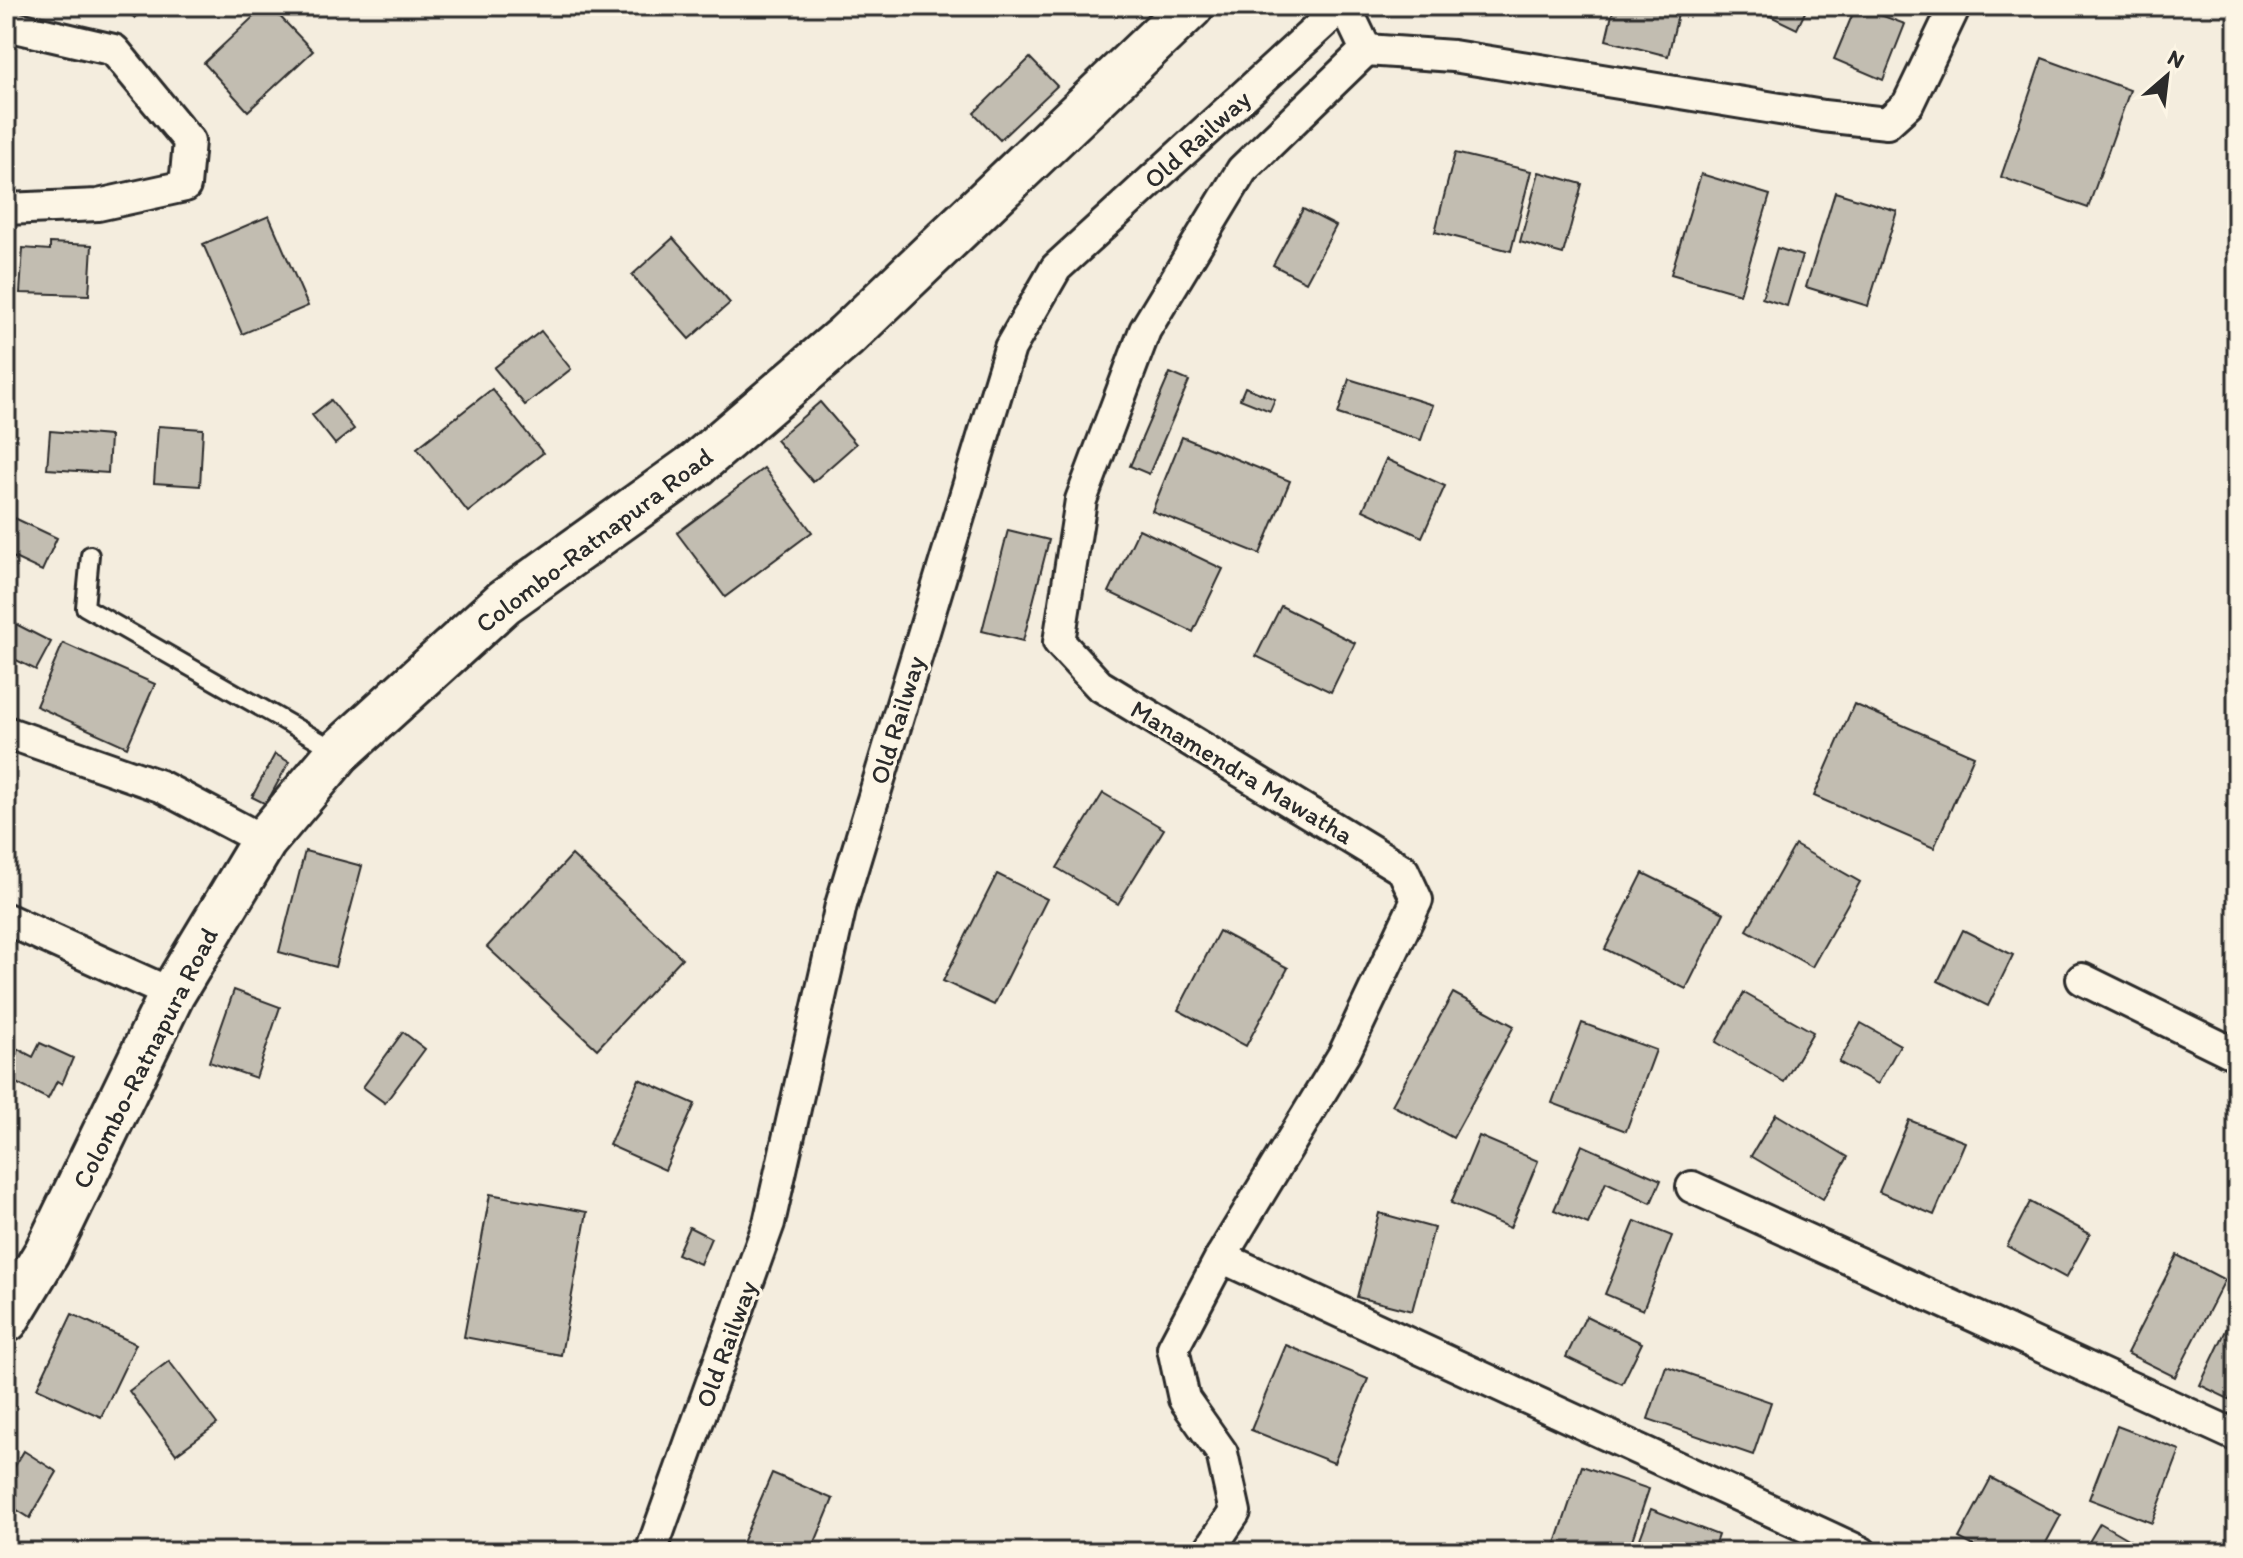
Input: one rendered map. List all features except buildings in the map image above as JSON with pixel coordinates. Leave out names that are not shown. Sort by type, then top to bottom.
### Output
[{"type":"highway","name":"Colombo-Ratnapura Road","points":[[6,1320],[47,1252],[172,994],[264,841],[339,752],[504,602],[697,464],[846,336],[1191,6]]},
{"type":"street","points":[[1344,6],[1366,50],[1453,56],[1887,123],[1908,104],[1955,6]]},
{"type":"street","name":"Old Railway","points":[[651,1552],[769,1223],[841,905],[1010,348],[1056,268],[1344,6]]},
{"type":"street","points":[[6,25],[114,50],[189,141],[185,186],[98,205],[6,209]]},
{"type":"street","name":"Manamendra Mawatha","points":[[1208,1552],[1235,1512],[1222,1453],[1184,1399],[1173,1348],[1221,1257],[1344,1054],[1417,900],[1403,870],[1099,685],[1059,642],[1081,500],[1145,330],[1242,170],[1366,50]]},
{"type":"street","points":[[6,732],[160,786],[264,841]]},
{"type":"street","points":[[6,919],[172,994]]},
{"type":"street","points":[[2082,979],[2237,1055]]},
{"type":"street","points":[[1692,1187],[2237,1436]]},
{"type":"street","points":[[1221,1257],[1861,1552]]},
{"type":"lane","points":[[90,555],[85,607],[339,752]]}]
